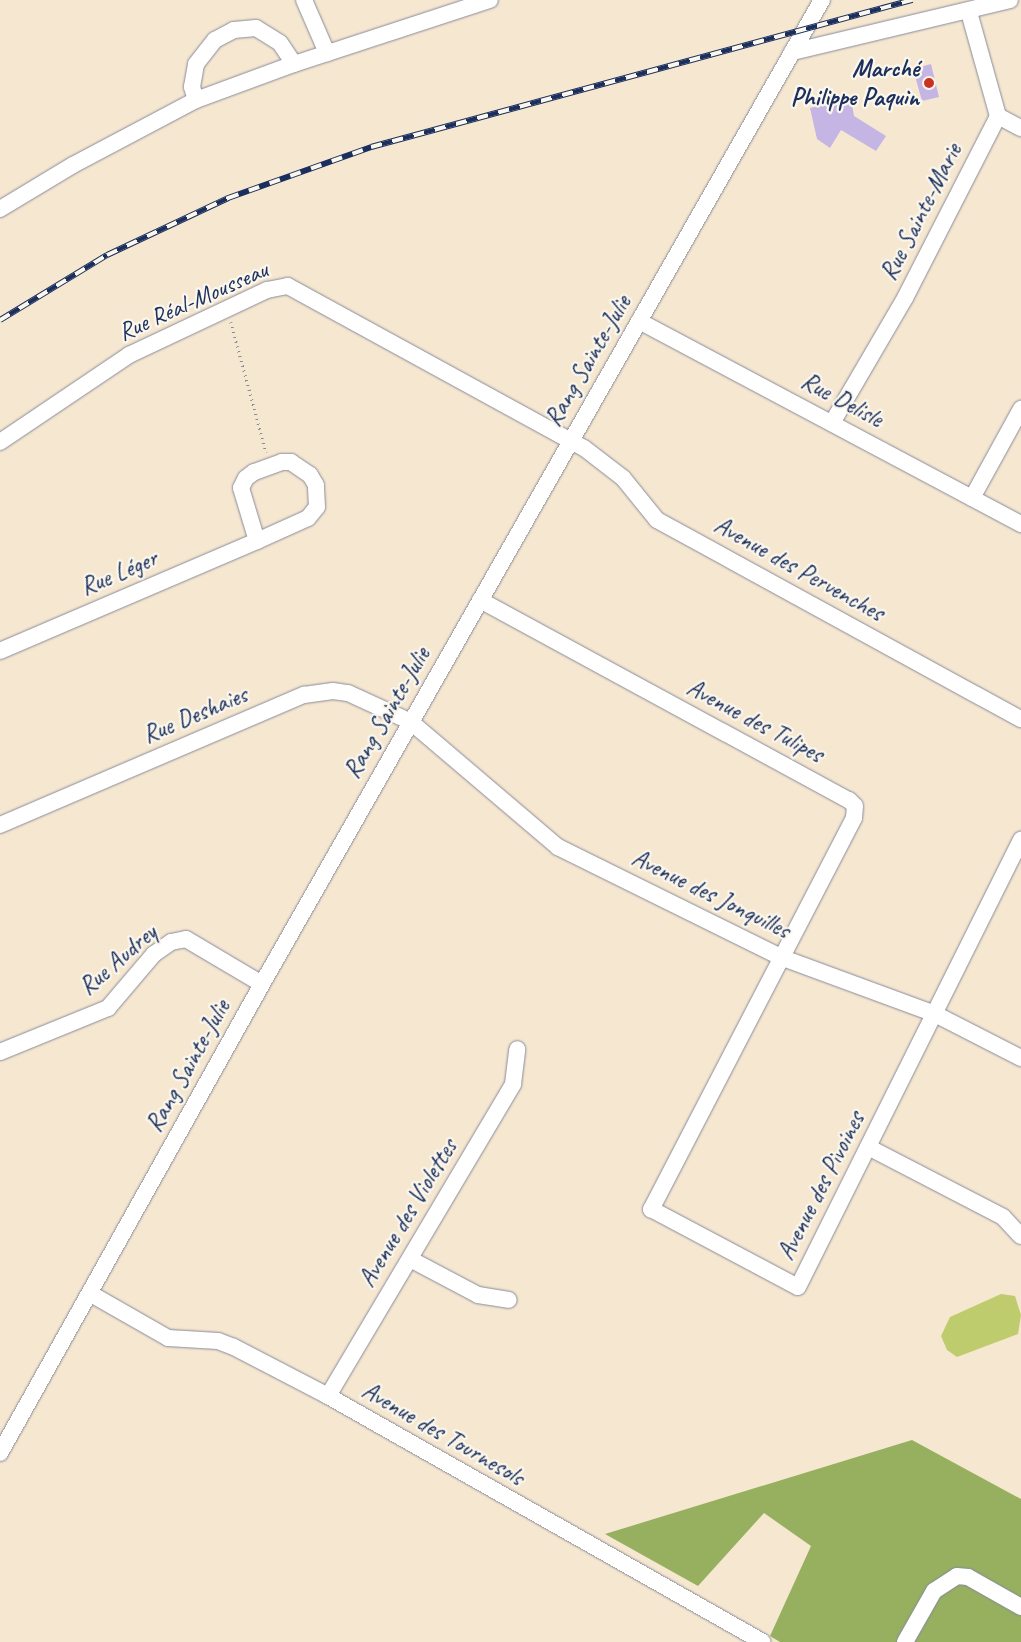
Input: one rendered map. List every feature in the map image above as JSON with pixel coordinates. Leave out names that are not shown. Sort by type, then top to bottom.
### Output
[{"type":"street","points":[[304,0],[327,53]]},
{"type":"street","points":[[0,209],[73,165],[196,100],[294,64],[490,0]]},
{"type":"street","name":"Rang Sainte-Julie","points":[[0,1453],[91,1294],[262,984],[822,0]]},
{"type":"street","points":[[792,52],[969,12],[1010,0]]},
{"type":"street","points":[[969,12],[998,116],[1021,128]]},
{"type":"street","points":[[196,100],[192,87],[196,64],[215,40],[234,30],[256,28],[280,43],[294,64]]},
{"type":"street","name":"Rue Sainte-Marie","points":[[832,423],[905,298],[998,116]]},
{"type":"street","name":"Rue Réal-Mousseau","points":[[0,442],[129,355],[227,307],[278,286],[300,290],[571,440]]},
{"type":"street","name":"Rue Delisle","points":[[639,321],[1021,524]]},
{"type":"street","points":[[972,498],[1021,409]]},
{"type":"street","name":"Avenue des Pervenches","points":[[571,440],[624,478],[657,520],[1021,719]]},
{"type":"street","name":"Rue Léger","points":[[0,651],[257,541],[308,518],[317,507],[316,485],[310,475],[291,462],[269,466],[246,478],[242,488],[257,541]]},
{"type":"street","name":"Avenue des Tulipes","points":[[480,600],[853,804],[854,818],[782,958]]},
{"type":"street","name":"Rue Deshaies","points":[[0,825],[304,695],[333,690],[348,692],[411,722]]},
{"type":"street","name":"Avenue des Jonquilles","points":[[411,722],[558,847],[782,958],[935,1014],[1021,1058]]},
{"type":"street","name":"Avenue des Pivoines","points":[[782,958],[651,1209],[798,1287],[1021,840]]},
{"type":"street","name":"Rue Audrey","points":[[0,1052],[108,1008],[154,954],[171,942],[186,939],[262,984]]},
{"type":"street","name":"Avenue des Violettes","points":[[328,1396],[513,1084],[517,1049]]},
{"type":"street","points":[[868,1147],[1003,1217],[1021,1236]]},
{"type":"street","points":[[410,1259],[478,1295],[510,1300]]},
{"type":"street","name":"Avenue des Tournesols","points":[[91,1294],[168,1338],[226,1344],[328,1396],[762,1642]]},
{"type":"street","points":[[904,1642],[934,1592],[957,1576],[968,1577],[1021,1607]]},
{"type":"path","points":[[227,307],[269,466]]},
{"type":"green space","points":[[1001,1294],[1015,1296],[1021,1315],[1018,1334],[957,1357],[947,1350],[941,1336],[950,1317]]},
{"type":"green space","points":[[912,1440],[1021,1499],[1021,1642],[780,1642],[770,1636],[811,1546],[764,1513],[698,1586],[605,1534]]},
{"type":"building","points":[[931,64],[939,97],[922,101],[913,69]]},
{"type":"building","points":[[851,99],[854,116],[886,136],[876,151],[841,130],[830,148],[817,139],[810,108]]},
{"type":"railway","points":[[0,320],[107,255],[228,198],[371,147],[912,0]]},
{"type":"place","name":"Marché Philippe Paquin","points":[[929,83]]}]
